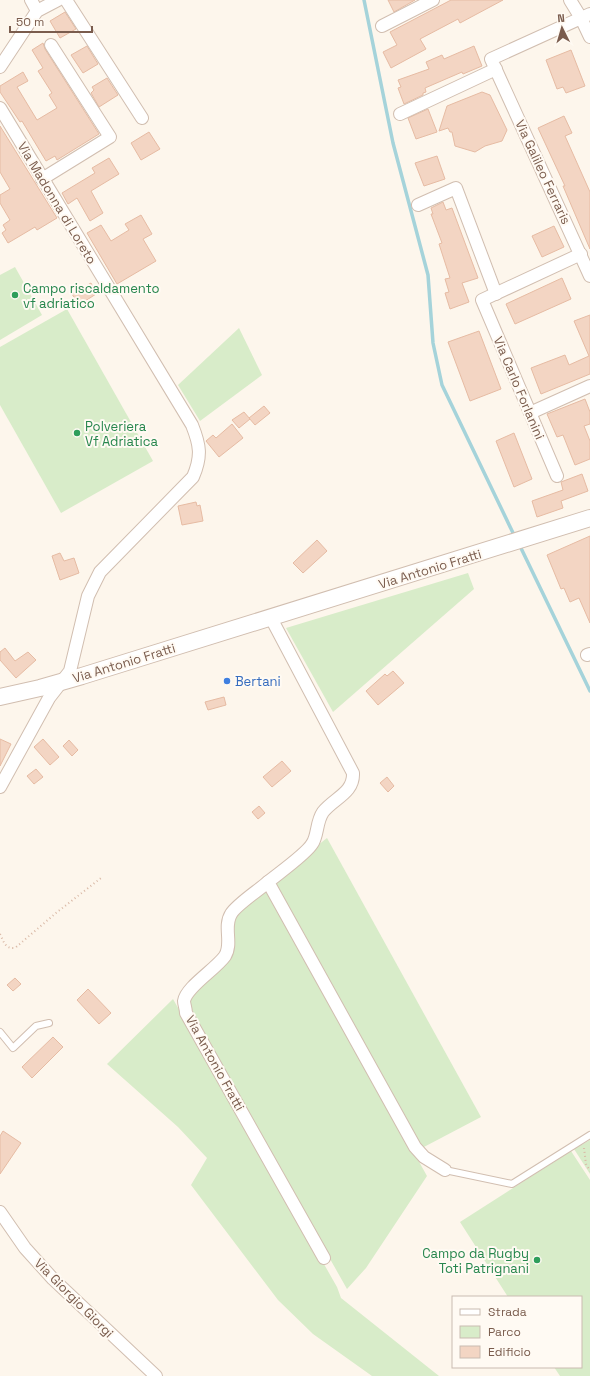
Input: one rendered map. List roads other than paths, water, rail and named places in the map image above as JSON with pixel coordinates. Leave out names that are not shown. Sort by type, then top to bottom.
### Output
[{"type":"street","points":[[31,0],[37,12]]},
{"type":"street","points":[[0,67],[37,12],[58,0]]},
{"type":"street","points":[[66,0],[142,118]]},
{"type":"street","points":[[382,26],[433,0]]},
{"type":"street","points":[[570,0],[586,16],[590,37]]},
{"type":"street","points":[[400,114],[496,69],[491,59],[586,16]]},
{"type":"street","points":[[42,180],[110,138],[51,45]]},
{"type":"street","name":"Via Galileo Ferraris","points":[[496,69],[590,276]]},
{"type":"street","name":"Via Madonna di Loreto","points":[[0,108],[42,180],[192,425],[199,444],[198,464],[193,477],[100,572],[88,596],[70,671],[49,698],[0,787]]},
{"type":"street","points":[[418,205],[456,188],[496,294],[581,254]]},
{"type":"street","name":"Via Carlo Forlanini","points":[[496,294],[482,300],[557,476]]},
{"type":"street","points":[[530,413],[590,386]]},
{"type":"street","name":"Via Antonio Fratti","points":[[0,697],[63,681],[269,615],[506,545],[590,518]]},
{"type":"street","name":"Via Antonio Fratti","points":[[269,615],[353,773],[354,781],[348,790],[324,812],[317,822],[313,843],[231,913],[227,922],[229,942],[226,954],[218,965],[187,993],[184,1002],[186,1013],[324,1258]]},
{"type":"street","points":[[268,882],[415,1147],[424,1157],[445,1170]]},
{"type":"street","name":"Via Giorgio Giorgi","points":[[0,1212],[25,1248],[53,1279],[156,1376]]},
{"type":"lane","points":[[0,1032],[13,1048],[36,1026],[49,1023]]},
{"type":"lane","points":[[445,1170],[512,1184],[590,1135]]},
{"type":"waterway","points":[[364,0],[393,143],[428,275],[433,343],[442,385],[515,537]]},
{"type":"waterway","points":[[519,544],[590,691]]},
{"type":"place","name":"Campo riscaldamento vf adriatico","points":[[15,295]]},
{"type":"place","name":"Polveriera Vf Adriatica","points":[[77,433]]},
{"type":"place","name":"Bertani","points":[[227,681]]},
{"type":"place","name":"Campo da Rugby Toti Patrignani","points":[[537,1260]]}]
